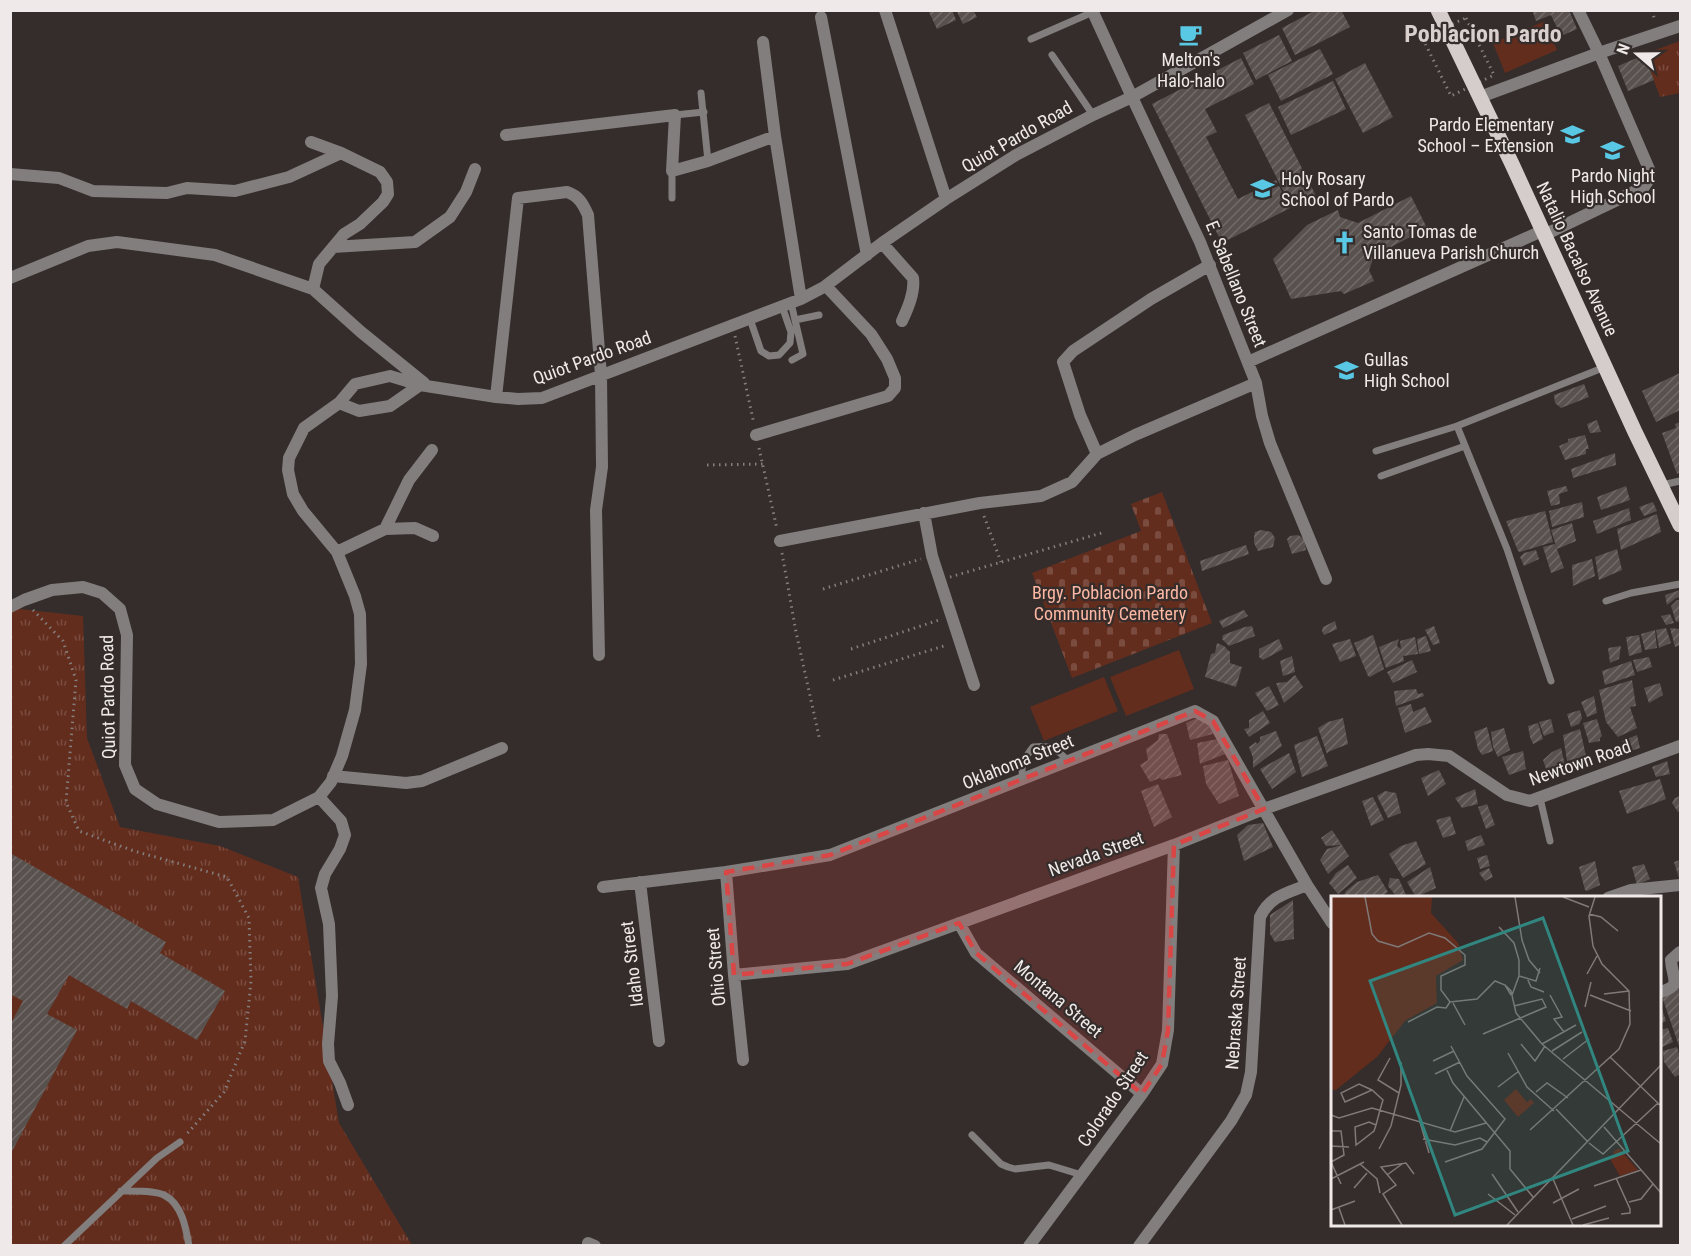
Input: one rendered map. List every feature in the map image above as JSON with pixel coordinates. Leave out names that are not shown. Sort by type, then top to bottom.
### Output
[{"type":"main road","name":"Natalio Bacalso Avenue","points":[[1438,10],[1680,525]]},
{"type":"street","points":[[885,10],[946,200]]},
{"type":"street","name":"Quiot Pardo Road","points":[[10,607],[52,590],[84,587],[102,593],[120,609],[127,635],[125,765],[135,789],[157,804],[219,822],[273,820],[319,797],[331,782],[342,756],[356,710],[361,664],[360,615],[356,596],[337,552],[303,511],[293,494],[288,470],[289,458],[304,428],[339,403],[355,384],[390,376],[423,385],[496,397],[542,398],[791,303],[826,286],[882,243],[1016,155],[1132,97],[1288,10]]},
{"type":"street","points":[[1248,362],[1644,187],[1650,177],[1649,169],[1578,10]]},
{"type":"street","name":"E. Sabellano Street","points":[[1093,11],[1210,265],[1256,383],[1270,443],[1326,579]]},
{"type":"street","points":[[821,17],[867,255]]},
{"type":"street","points":[[1480,97],[1680,26]]},
{"type":"street","points":[[763,42],[775,136],[791,303]]},
{"type":"street","points":[[506,135],[675,115],[672,171],[708,161],[775,136]]},
{"type":"street","points":[[311,142],[341,153],[380,172],[387,182],[388,194],[383,202],[360,224],[344,234],[319,264],[313,289]]},
{"type":"street","points":[[10,174],[59,178],[93,191],[167,192],[187,188],[235,191],[289,177],[341,153]]},
{"type":"street","points":[[333,247],[415,242],[450,217],[466,192],[475,169]]},
{"type":"street","points":[[496,397],[518,198],[567,192],[582,201],[588,215],[601,375],[602,467],[596,510],[599,655]]},
{"type":"street","points":[[10,278],[88,246],[117,242],[214,255],[313,289],[423,385],[390,406],[358,411],[339,403]]},
{"type":"street","points":[[882,243],[913,278],[913,291],[902,321]]},
{"type":"street","points":[[1097,454],[1080,415],[1063,362],[1073,351],[1151,299],[1210,265]]},
{"type":"street","points":[[756,435],[888,396],[895,388],[895,378],[887,359],[871,334],[826,286]]},
{"type":"street","points":[[780,541],[980,503],[1041,496],[1072,482],[1097,454],[1135,435],[1256,383]]},
{"type":"street","points":[[385,529],[409,480],[432,450]]},
{"type":"street","points":[[924,513],[932,556],[974,685]]},
{"type":"street","points":[[337,552],[385,529],[415,528],[433,536]]},
{"type":"street","name":"Oklahoma Street","points":[[603,887],[726,872],[830,855],[1195,711],[1213,721],[1307,885],[1331,921]]},
{"type":"street","name":"Newtown Road","points":[[1463,765],[1507,795],[1530,801],[1680,746]]},
{"type":"street","points":[[333,776],[406,783],[422,781],[502,748]]},
{"type":"street","name":"Nevada Street","points":[[734,975],[846,964],[1416,755],[1449,756],[1463,765]]},
{"type":"street","points":[[319,797],[341,821],[345,835],[340,849],[325,874],[321,888],[329,924],[332,996],[327,1044],[329,1061],[348,1106]]},
{"type":"street","name":"Colorado Street","points":[[1029,1245],[1162,1064],[1168,1030],[1174,845]]},
{"type":"street","name":"Ohio Street","points":[[726,872],[743,1060]]},
{"type":"street","name":"Idaho Street","points":[[640,882],[659,1041]]},
{"type":"street","name":"Nebraska Street","points":[[1140,1245],[1231,1121],[1246,1095],[1251,1072],[1260,917],[1266,906],[1277,897],[1307,885]]},
{"type":"street","points":[[1611,896],[1631,890],[1680,885]]},
{"type":"street","name":"Montana Street","points":[[959,923],[976,953],[1142,1094]]},
{"type":"street","points":[[1661,991],[1674,986],[1671,960],[1680,952]]},
{"type":"lane","points":[[1031,39],[1093,11]]},
{"type":"lane","points":[[1052,55],[1093,115]]},
{"type":"lane","points":[[701,93],[708,161]]},
{"type":"lane","points":[[675,115],[704,112]]},
{"type":"lane","points":[[672,171],[672,198]]},
{"type":"lane","points":[[750,319],[761,351],[769,356],[780,355],[790,343],[791,303]]},
{"type":"lane","points":[[791,303],[803,354],[792,360]]},
{"type":"lane","points":[[795,320],[819,315]]},
{"type":"lane","points":[[1376,451],[1456,426],[1605,367]]},
{"type":"lane","points":[[1456,426],[1507,549],[1551,681]]},
{"type":"lane","points":[[1381,476],[1465,446]]},
{"type":"lane","points":[[1662,485],[1680,481]]},
{"type":"lane","points":[[1606,601],[1631,593],[1680,585]]},
{"type":"lane","points":[[1023,779],[1021,769],[1024,758],[1033,747],[1045,746],[1057,750],[1068,762]]},
{"type":"lane","points":[[1540,798],[1550,841]]},
{"type":"lane","points":[[972,1135],[1001,1164],[1008,1167],[1015,1169],[1048,1165],[1082,1175]]},
{"type":"lane","points":[[64,1245],[157,1158],[180,1142]]},
{"type":"lane","points":[[121,1191],[164,1195],[173,1203],[184,1220],[189,1245]]},
{"type":"path","points":[[1466,18],[1494,75]]},
{"type":"path","points":[[1422,37],[1451,96]]},
{"type":"path","points":[[707,465],[763,464]]},
{"type":"path","points":[[980,503],[1001,562]]},
{"type":"path","points":[[940,579],[1105,532]]},
{"type":"path","points":[[780,541],[796,632],[820,741]]},
{"type":"path","points":[[823,589],[932,556]]},
{"type":"path","points":[[24,600],[63,641],[76,680],[66,802],[79,831],[134,851],[227,877],[249,918],[251,981],[245,1041],[224,1092],[180,1142]]},
{"type":"path","points":[[851,649],[952,616]]},
{"type":"path","points":[[832,680],[960,640]]},
{"type":"highlighted area","points":[[1195,711],[1213,721],[1264,809],[1174,845],[1168,1030],[1162,1064],[1142,1094],[976,953],[959,923],[847,964],[734,975],[726,872],[830,855]]},
{"type":"green space","points":[[1545,21],[1557,50],[1505,73],[1493,43]]},
{"type":"green space","points":[[1680,41],[1680,93],[1660,97],[1644,54]]},
{"type":"green space","name":"Brgy. Poblacion Pardo Community Cemetery","points":[[1162,492],[1212,623],[1072,678],[1032,573],[1141,531],[1131,504]]},
{"type":"green space","points":[[11,608],[83,616],[87,738],[120,827],[220,846],[298,877],[339,1123],[412,1245],[11,1246]]},
{"type":"green space","points":[[1179,650],[1194,689],[1126,716],[1110,677]]},
{"type":"green space","points":[[1104,677],[1118,711],[1044,741],[1030,707]]},
{"type":"building","points":[[928,10],[952,10],[956,20],[937,29]]},
{"type":"building","points":[[956,10],[973,10],[977,17],[963,24]]},
{"type":"building","points":[[1316,10],[1341,10],[1350,27],[1295,55],[1282,28]]},
{"type":"building","points":[[1532,10],[1569,10],[1577,29],[1561,36],[1551,15],[1536,21]]},
{"type":"building","points":[[1279,35],[1292,61],[1256,80],[1243,53]]},
{"type":"building","points":[[1320,49],[1333,74],[1281,101],[1268,75]]},
{"type":"building","points":[[1644,55],[1654,80],[1628,91],[1618,66]]},
{"type":"building","points":[[1241,58],[1254,84],[1205,109],[1217,132],[1206,137],[1238,199],[1276,180],[1290,208],[1222,243],[1152,104]]},
{"type":"building","points":[[1365,63],[1393,117],[1363,133],[1335,79]]},
{"type":"building","points":[[1333,81],[1346,109],[1291,135],[1278,107]]},
{"type":"building","points":[[1269,103],[1316,196],[1292,208],[1245,115]]},
{"type":"building","name":"Santo Tomas de Villanueva Parish Church","points":[[1411,196],[1427,228],[1374,256],[1369,270],[1374,281],[1344,294],[1341,291],[1291,299],[1273,259],[1307,225],[1338,210],[1340,217],[1358,223]]},
{"type":"building","points":[[1680,373],[1680,410],[1656,422],[1642,391]]},
{"type":"building","points":[[1584,384],[1589,397],[1561,408],[1555,403],[1554,395]]},
{"type":"building","points":[[1597,420],[1601,432],[1590,433],[1587,424]]},
{"type":"building","points":[[1680,422],[1680,472],[1677,474],[1662,433],[1676,428],[1675,424]]},
{"type":"building","points":[[1585,435],[1589,449],[1586,449],[1586,454],[1565,460],[1559,446],[1568,442],[1568,439]]},
{"type":"building","points":[[1615,453],[1616,465],[1573,478],[1571,469]]},
{"type":"building","points":[[1566,486],[1568,491],[1559,494],[1560,504],[1551,506],[1547,491]]},
{"type":"building","points":[[1626,486],[1630,500],[1601,510],[1597,497]]},
{"type":"building","points":[[1582,502],[1584,517],[1552,527],[1549,511]]},
{"type":"building","points":[[1653,502],[1657,511],[1644,516],[1639,507]]},
{"type":"building","points":[[1629,508],[1631,520],[1597,534],[1593,521]]},
{"type":"building","points":[[1545,511],[1553,542],[1518,551],[1506,521]]},
{"type":"building","points":[[1657,514],[1661,532],[1621,550],[1617,529]]},
{"type":"building","points":[[1572,523],[1576,541],[1557,549],[1551,530]]},
{"type":"building","points":[[1261,530],[1271,532],[1275,538],[1273,547],[1258,551],[1254,537],[1255,532]]},
{"type":"building","points":[[1298,535],[1304,539],[1306,550],[1292,554],[1287,539]]},
{"type":"building","points":[[1555,544],[1564,568],[1551,573],[1543,547]]},
{"type":"building","points":[[1246,545],[1249,554],[1202,571],[1200,561]]},
{"type":"building","points":[[1617,549],[1622,570],[1599,580],[1595,557]]},
{"type":"building","points":[[1536,550],[1539,559],[1524,566],[1520,557],[1524,553]]},
{"type":"building","points":[[1592,559],[1595,576],[1573,586],[1572,565]]},
{"type":"building","points":[[1680,590],[1680,597],[1667,605],[1665,595]]},
{"type":"building","points":[[1680,600],[1680,621],[1676,622],[1671,606]]},
{"type":"building","points":[[1244,610],[1248,616],[1223,628],[1219,621]]},
{"type":"building","points":[[1670,614],[1674,623],[1666,625],[1661,616]]},
{"type":"building","points":[[1335,621],[1337,629],[1324,635],[1323,627]]},
{"type":"building","points":[[1252,626],[1255,636],[1229,646],[1222,639],[1223,635]]},
{"type":"building","points":[[1434,626],[1440,643],[1433,645],[1425,630]]},
{"type":"building","points":[[1666,628],[1671,643],[1659,648],[1656,630]]},
{"type":"building","points":[[1670,628],[1680,629],[1680,645],[1675,647]]},
{"type":"building","points":[[1655,630],[1657,648],[1645,650],[1641,634]]},
{"type":"building","points":[[1373,635],[1384,669],[1370,677],[1354,643]]},
{"type":"building","points":[[1639,635],[1642,652],[1629,656],[1626,637]]},
{"type":"building","points":[[1426,636],[1431,651],[1419,654],[1417,639]]},
{"type":"building","points":[[1415,637],[1418,654],[1403,656],[1404,661],[1386,668],[1379,647],[1399,639],[1397,646],[1401,649],[1400,641]]},
{"type":"building","points":[[1279,639],[1283,649],[1263,660],[1259,657],[1259,649]]},
{"type":"building","points":[[1350,639],[1356,656],[1340,662],[1332,644]]},
{"type":"building","points":[[1217,643],[1230,652],[1230,663],[1242,667],[1236,687],[1205,677],[1211,654],[1215,653]]},
{"type":"building","points":[[1621,646],[1619,659],[1610,663],[1608,648]]},
{"type":"building","points":[[1292,656],[1295,672],[1283,676],[1280,661]]},
{"type":"building","points":[[1649,657],[1652,667],[1637,672],[1633,660]]},
{"type":"building","points":[[1412,660],[1417,672],[1393,683],[1387,672]]},
{"type":"building","points":[[1631,661],[1635,675],[1605,685],[1602,671]]},
{"type":"building","points":[[1295,675],[1303,687],[1284,703],[1276,683],[1287,682]]},
{"type":"building","points":[[1632,680],[1636,706],[1630,707],[1637,728],[1618,737],[1606,722],[1599,690]]},
{"type":"building","points":[[1660,683],[1663,695],[1649,703],[1644,688]]},
{"type":"building","points":[[1269,686],[1279,705],[1267,711],[1255,693]]},
{"type":"building","points":[[1416,689],[1418,694],[1423,693],[1424,696],[1396,706],[1394,691]]},
{"type":"building","points":[[1594,696],[1597,713],[1587,717],[1581,702]]},
{"type":"building","points":[[1411,704],[1413,712],[1425,707],[1432,722],[1405,733],[1398,708]]},
{"type":"building","points":[[1580,710],[1582,718],[1579,724],[1571,727],[1567,714]]},
{"type":"building","points":[[1263,711],[1270,723],[1249,737],[1244,729],[1249,728],[1249,720]]},
{"type":"building","points":[[1197,718],[1207,721],[1213,734],[1190,740],[1186,723]]},
{"type":"building","points":[[1343,718],[1348,744],[1327,754],[1318,728],[1328,722]]},
{"type":"building","points":[[1551,719],[1554,732],[1544,736],[1539,722]]},
{"type":"building","points":[[1597,719],[1602,736],[1600,741],[1589,743],[1583,723]]},
{"type":"building","points":[[1538,723],[1543,739],[1533,744],[1528,726]]},
{"type":"building","points":[[1487,727],[1493,751],[1482,755],[1478,749],[1474,732]]},
{"type":"building","points":[[1504,728],[1510,750],[1498,757],[1493,747],[1491,732]]},
{"type":"building","points":[[1580,729],[1586,756],[1567,761],[1563,735]]},
{"type":"building","points":[[1276,731],[1282,746],[1253,768],[1253,758],[1249,747],[1256,742],[1257,744],[1260,737]]},
{"type":"building","points":[[1159,734],[1167,734],[1182,775],[1150,782],[1140,765],[1148,760],[1146,749],[1158,740]]},
{"type":"building","points":[[1637,735],[1640,748],[1627,752],[1622,741]]},
{"type":"building","points":[[1317,736],[1328,766],[1302,777],[1294,745]]},
{"type":"building","points":[[1218,739],[1225,754],[1200,764],[1197,743]]},
{"type":"building","points":[[1561,748],[1566,769],[1549,777],[1543,760]]},
{"type":"building","points":[[1523,751],[1526,769],[1509,775],[1502,757]]},
{"type":"building","points":[[1289,753],[1296,772],[1272,789],[1260,769]]},
{"type":"building","points":[[1228,760],[1239,796],[1219,804],[1206,784],[1203,766]]},
{"type":"building","points":[[1667,761],[1670,774],[1656,777],[1652,767]]},
{"type":"building","points":[[1439,770],[1446,784],[1428,796],[1421,778]]},
{"type":"building","points":[[1660,779],[1666,799],[1627,814],[1619,791]]},
{"type":"building","points":[[1158,784],[1172,817],[1154,827],[1141,791]]},
{"type":"building","points":[[1475,789],[1478,804],[1462,808],[1455,798]]},
{"type":"building","points":[[1385,791],[1396,793],[1401,813],[1388,818],[1377,796]]},
{"type":"building","points":[[1680,796],[1680,811],[1678,812],[1672,803]]},
{"type":"building","points":[[1373,797],[1384,820],[1371,826],[1362,801]]},
{"type":"building","points":[[1487,804],[1495,825],[1486,829],[1478,807]]},
{"type":"building","points":[[1450,816],[1456,834],[1443,838],[1436,820]]},
{"type":"building","points":[[1263,823],[1273,847],[1244,861],[1237,835],[1248,825]]},
{"type":"building","points":[[1332,830],[1342,845],[1326,846],[1321,838]]},
{"type":"building","points":[[1481,835],[1485,845],[1468,851],[1465,841]]},
{"type":"building","points":[[1416,841],[1426,864],[1403,878],[1389,854],[1401,846]]},
{"type":"building","points":[[1342,845],[1349,856],[1328,874],[1320,860],[1327,849]]},
{"type":"building","points":[[10,853],[166,942],[160,953],[225,991],[197,1040],[131,1001],[127,1009],[69,975],[47,1014],[77,1030],[10,1155],[10,1025],[23,1001],[10,994]]},
{"type":"building","points":[[1487,855],[1490,866],[1480,869],[1477,858]]},
{"type":"building","points":[[1680,860],[1680,877],[1679,878],[1674,862]]},
{"type":"building","points":[[1595,861],[1600,885],[1587,891],[1579,867]]},
{"type":"building","points":[[1644,864],[1650,879],[1637,885],[1632,867]]},
{"type":"building","points":[[1348,865],[1357,878],[1338,894],[1329,883],[1336,873]]},
{"type":"building","points":[[1430,867],[1436,888],[1415,896],[1407,882]]},
{"type":"building","points":[[1489,868],[1493,877],[1485,881],[1479,873]]},
{"type":"building","points":[[1378,875],[1388,892],[1382,896],[1344,896],[1357,882]]},
{"type":"building","points":[[1390,878],[1399,879],[1406,895],[1396,896],[1388,886]]},
{"type":"building","points":[[1293,900],[1294,939],[1275,942],[1270,934],[1270,915]]},
{"type":"building","points":[[1680,985],[1680,1045],[1679,1046],[1662,997]]},
{"type":"building","points":[[1661,1006],[1666,1021],[1661,1024]]},
{"type":"building","points":[[1668,1028],[1673,1042],[1661,1048],[1661,1030]]},
{"type":"building","points":[[1677,1047],[1680,1057],[1680,1074],[1675,1077],[1664,1062],[1663,1051]]},
{"type":"place","name":"Melton's Halo-halo","points":[[1191,34]]},
{"type":"place","name":"Pardo Elementary School – Extension","points":[[1572,135]]},
{"type":"place","name":"Pardo Night High School","points":[[1613,150]]},
{"type":"place","name":"Holy Rosary School of Pardo","points":[[1263,189]]},
{"type":"place","name":"Santo Tomas de Villanueva Parish Church","points":[[1345,242]]},
{"type":"place","name":"Gullas High School","points":[[1346,370]]},
{"type":"district","name":"Poblacion Pardo","points":[[1483,34]]}]
